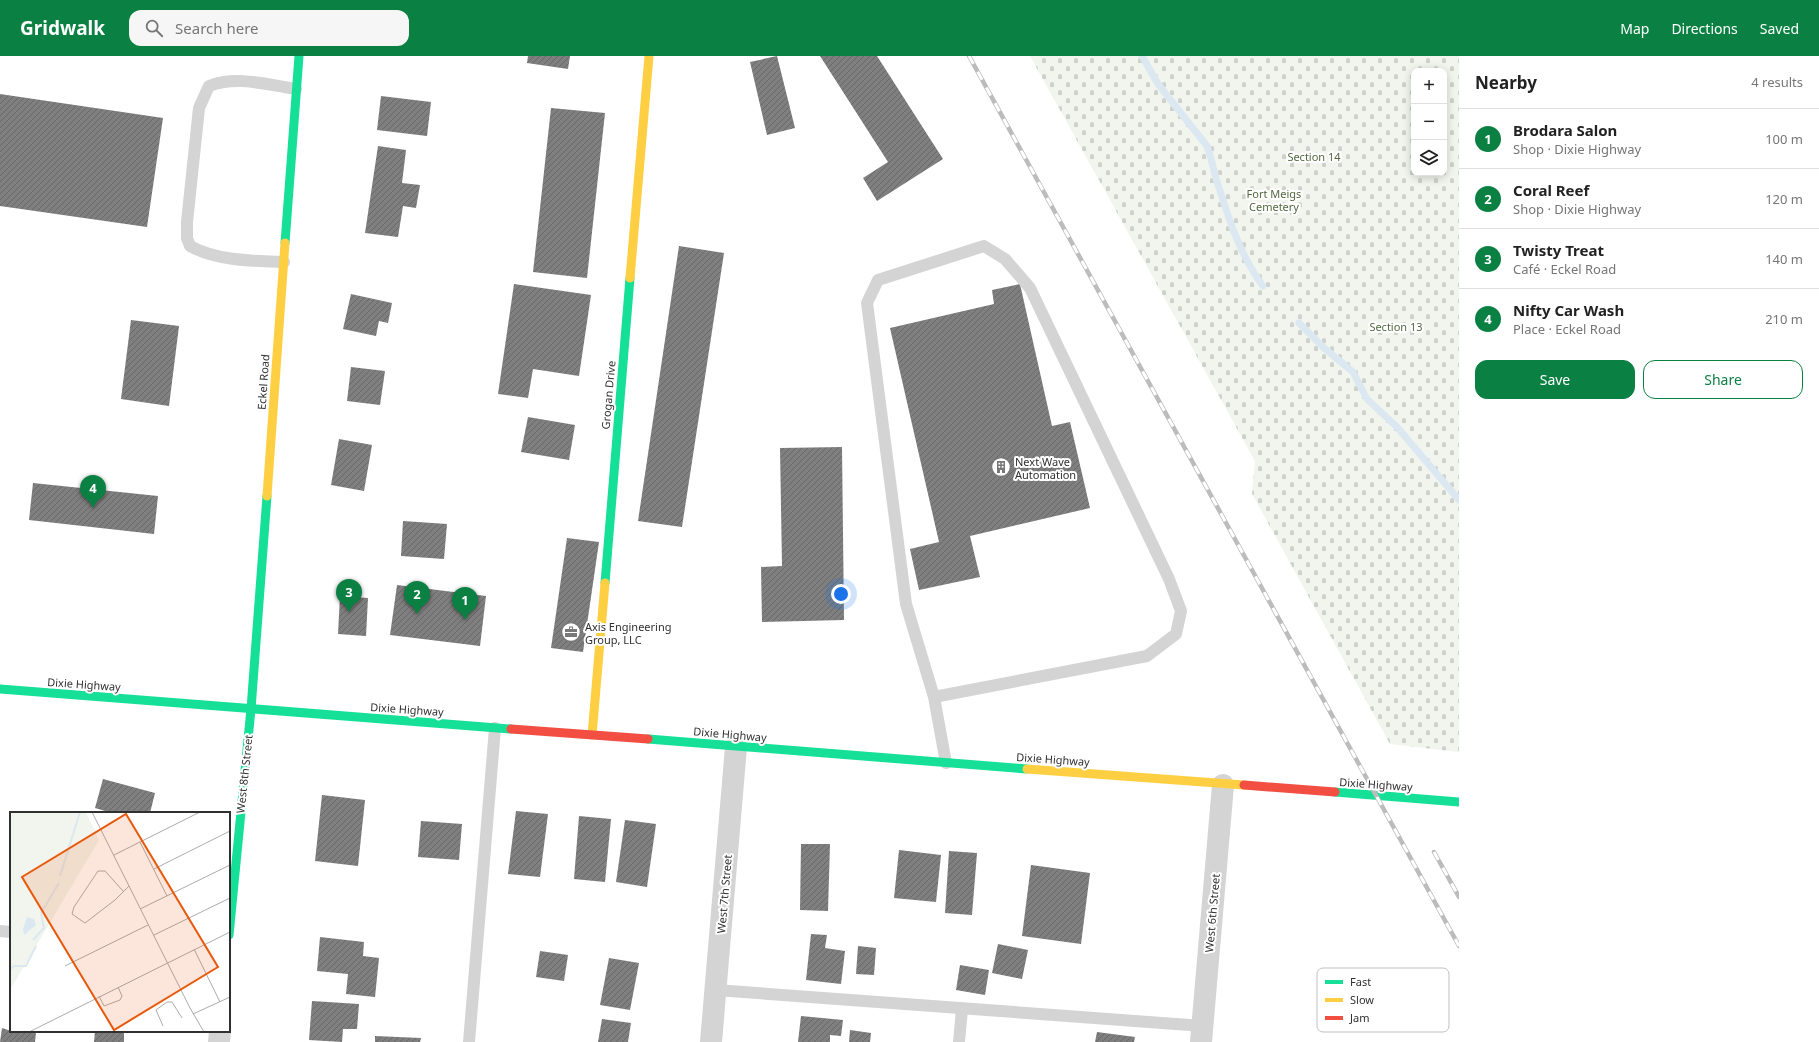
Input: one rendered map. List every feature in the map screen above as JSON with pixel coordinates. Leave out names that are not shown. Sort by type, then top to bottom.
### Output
[{"type":"street","name":"Eckel Road","points":[[251,709],[299,56]]},
{"type":"street","name":"Grogan Drive","points":[[592,735],[649,56]]},
{"type":"street","name":"Dixie Highway","points":[[0,689],[1223,785],[1459,802]]},
{"type":"street","name":"West 8th Street","points":[[230,924],[251,709]]},
{"type":"street","name":"West 7th Street","points":[[711,1042],[736,747]]},
{"type":"street","name":"West 6th Street","points":[[1202,1034],[1223,785]]},
{"type":"street","points":[[219,1042],[220,1032]]},
{"type":"lane","points":[[284,262],[251,261],[200,252],[190,246],[187,238],[187,222],[199,108],[209,86],[217,83],[242,80],[296,89]]},
{"type":"lane","points":[[934,697],[1147,656],[1176,634],[1181,611],[1149,536],[1030,288],[1005,259],[984,246],[878,280],[867,303],[906,604],[934,697],[946,763]]},
{"type":"lane","points":[[469,1042],[495,728]]},
{"type":"lane","points":[[0,931],[10,932]]},
{"type":"lane","points":[[716,990],[962,1009],[1202,1034]]},
{"type":"lane","points":[[959,1042],[962,1009]]},
{"type":"green space","name":"Fort Meigs Cemetery","points":[[1030,56],[1459,56],[1459,752],[1390,744],[1252,494],[1255,461]]},
{"type":"building","points":[[528,56],[570,56],[568,69],[527,63]]},
{"type":"building","points":[[777,56],[795,128],[767,135],[750,62]]},
{"type":"building","points":[[820,56],[877,56],[943,159],[877,201],[863,178],[888,162]]},
{"type":"building","points":[[0,94],[163,118],[147,227],[0,206]]},
{"type":"building","points":[[381,96],[431,102],[427,136],[377,130]]},
{"type":"building","points":[[551,108],[605,113],[587,278],[533,272]]},
{"type":"building","points":[[378,146],[406,150],[402,183],[420,185],[416,208],[403,206],[398,237],[365,233]]},
{"type":"building","points":[[679,246],[724,253],[682,527],[638,521]]},
{"type":"building","points":[[514,284],[591,295],[579,376],[533,369],[528,398],[498,394]]},
{"type":"building","name":"Next Wave Automation","points":[[1020,284],[1052,426],[1070,422],[1090,508],[970,536],[980,577],[919,590],[910,549],[939,542],[890,328],[994,304],[992,290]]},
{"type":"building","points":[[351,294],[392,303],[388,323],[379,321],[376,336],[343,329]]},
{"type":"building","points":[[131,320],[179,326],[169,406],[121,399]]},
{"type":"building","points":[[351,367],[385,371],[380,405],[347,401]]},
{"type":"building","points":[[528,417],[575,425],[569,460],[521,452]]},
{"type":"building","points":[[339,439],[372,445],[364,491],[331,485]]},
{"type":"building","points":[[842,447],[844,620],[762,622],[761,567],[782,566],[780,448]]},
{"type":"building","points":[[33,483],[158,496],[154,534],[29,520]]},
{"type":"building","points":[[403,521],[447,524],[444,559],[401,556]]},
{"type":"building","points":[[567,538],[599,542],[583,652],[551,648]]},
{"type":"building","points":[[397,585],[486,596],[480,646],[390,635]]},
{"type":"building","points":[[340,596],[368,598],[366,636],[338,634]]},
{"type":"building","points":[[103,779],[155,793],[150,812],[109,812],[95,808]]},
{"type":"building","points":[[322,795],[365,800],[358,866],[315,861]]},
{"type":"building","points":[[516,811],[548,814],[540,877],[508,874]]},
{"type":"building","points":[[579,816],[611,819],[605,882],[574,879]]},
{"type":"building","points":[[625,820],[656,824],[647,887],[616,882]]},
{"type":"building","points":[[421,821],[462,824],[459,860],[418,857]]},
{"type":"building","points":[[801,844],[830,844],[828,911],[800,910]]},
{"type":"building","points":[[899,850],[941,855],[936,902],[894,898]]},
{"type":"building","points":[[949,851],[977,853],[972,915],[945,913]]},
{"type":"building","points":[[1031,865],[1090,873],[1081,944],[1022,936]]},
{"type":"building","points":[[811,934],[827,935],[825,948],[845,951],[841,984],[806,980]]},
{"type":"building","points":[[320,937],[364,942],[363,956],[379,958],[375,997],[346,994],[348,974],[317,971]]},
{"type":"building","points":[[998,944],[1028,950],[1022,979],[992,973]]},
{"type":"building","points":[[858,946],[876,948],[874,975],[856,974]]},
{"type":"building","points":[[540,951],[568,955],[564,981],[536,977]]},
{"type":"building","points":[[609,958],[639,963],[630,1010],[600,1005]]},
{"type":"building","points":[[960,965],[989,970],[985,995],[956,990]]},
{"type":"building","points":[[312,1001],[359,1004],[357,1029],[343,1029],[342,1042],[309,1040]]},
{"type":"building","points":[[801,1016],[843,1020],[841,1036],[830,1035],[830,1042],[798,1042]]},
{"type":"building","points":[[602,1019],[631,1023],[628,1042],[598,1042]]},
{"type":"building","points":[[2,1028],[10,1032],[36,1032],[35,1042],[0,1042]]},
{"type":"building","points":[[850,1030],[871,1033],[870,1042],[849,1042]]},
{"type":"building","points":[[95,1032],[124,1032],[124,1042],[94,1042]]},
{"type":"building","points":[[1097,1032],[1135,1037],[1134,1042],[1095,1042]]},
{"type":"building","points":[[375,1036],[421,1038],[420,1042],[375,1042]]},
{"type":"waterway","points":[[1142,56],[1158,84],[1207,146],[1220,192],[1235,234],[1247,261],[1263,286]]},
{"type":"waterway","points":[[1299,323],[1324,348],[1353,372],[1367,399],[1397,427],[1459,500]]},
{"type":"railway","points":[[969,56],[1459,946]]},
{"type":"railway","points":[[1434,852],[1459,897]]},
{"type":"traffic: fast","points":[[285,243],[299,56]]},
{"type":"traffic: fast","points":[[605,583],[630,278]]},
{"type":"traffic: fast","points":[[230,925],[251,709],[267,496]]},
{"type":"traffic: fast","points":[[0,689],[511,729]]},
{"type":"traffic: fast","points":[[648,739],[1027,769]]},
{"type":"traffic: fast","points":[[1335,792],[1459,802]]},
{"type":"traffic: slow","points":[[630,278],[649,56]]},
{"type":"traffic: slow","points":[[267,496],[285,243]]},
{"type":"traffic: slow","points":[[592,735],[605,583]]},
{"type":"traffic: slow","points":[[1027,769],[1244,785]]},
{"type":"traffic: jam","points":[[511,729],[648,739]]},
{"type":"traffic: jam","points":[[1244,785],[1335,792]]},
{"type":"place","name":"Next Wave Automation","points":[[1001,467]]},
{"type":"place","name":"Nifty Car Wash","points":[[93,508]]},
{"type":"place","name":"Twisty Treat","points":[[349,612]]},
{"type":"place","name":"Coral Reef","points":[[417,614]]},
{"type":"place","name":"Brodara Salon","points":[[465,620]]},
{"type":"place","name":"Axis Engineering Group, LLC","points":[[571,632]]},
{"type":"park label","name":"Section 14","points":[[1314,156]]},
{"type":"park label","name":"Section 13","points":[[1396,326]]}]
